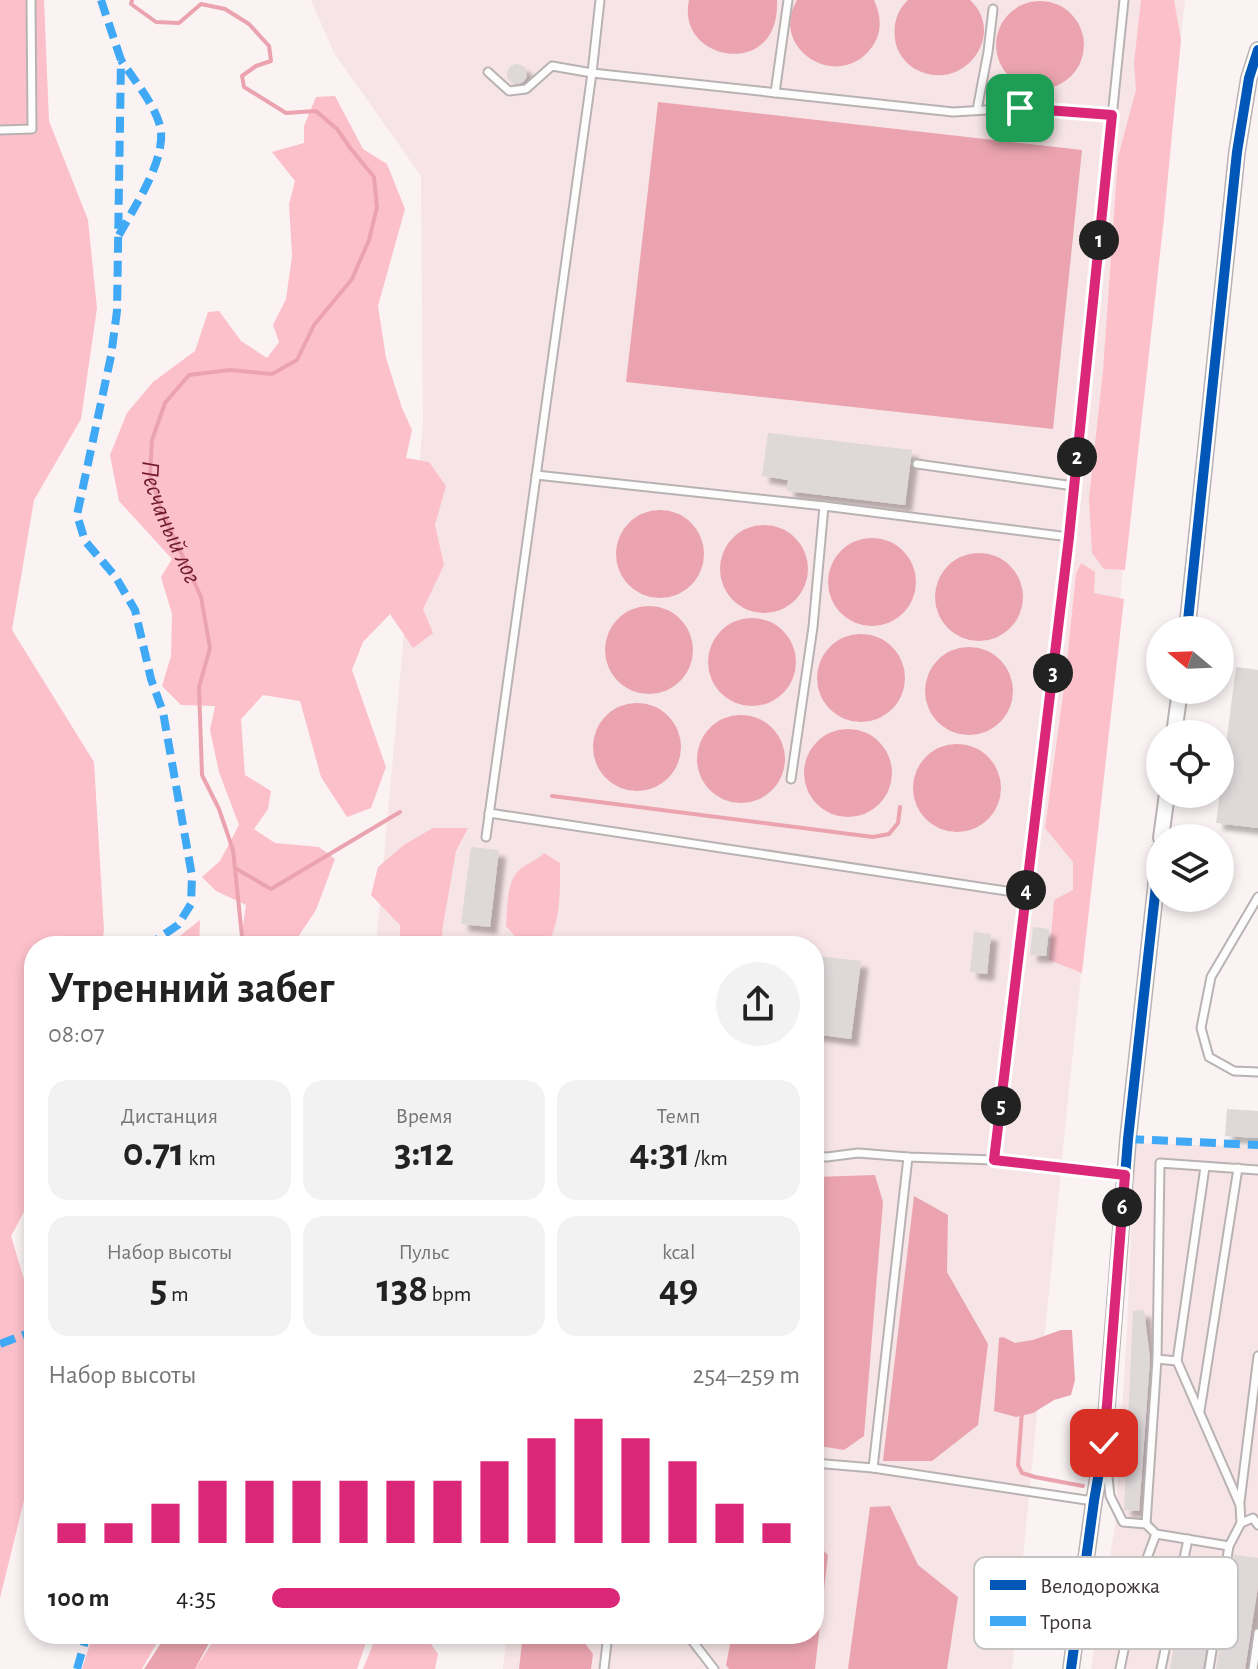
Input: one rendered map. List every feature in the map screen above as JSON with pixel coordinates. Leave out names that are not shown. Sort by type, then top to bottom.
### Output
[{"type":"street","points":[[1188,616],[1237,152],[1249,78],[1258,50]]},
{"type":"street","points":[[1086,1557],[1104,1443],[1125,1175],[1153,912]]},
{"type":"street","points":[[1071,1669],[1074,1649]]},
{"type":"lane","points":[[0,130],[32,129],[31,0]]},
{"type":"lane","points":[[486,837],[600,0]]},
{"type":"lane","points":[[775,93],[788,0]]},
{"type":"lane","points":[[994,1160],[1069,537],[1124,0]]},
{"type":"lane","points":[[977,110],[993,9]]},
{"type":"lane","points":[[488,72],[509,91],[526,89],[552,66],[953,112],[1020,108],[1112,115]]},
{"type":"lane","points":[[917,464],[1074,486]]},
{"type":"lane","points":[[536,475],[824,506],[1069,537]]},
{"type":"lane","points":[[791,779],[813,627],[824,506]]},
{"type":"lane","points":[[489,813],[1026,894]]},
{"type":"lane","points":[[1258,897],[1211,977],[1201,1028],[1209,1057],[1234,1071],[1258,1072]]},
{"type":"lane","points":[[824,1157],[858,1153],[994,1160],[1125,1175]]},
{"type":"lane","points":[[873,1468],[908,1157]]},
{"type":"lane","points":[[1146,1524],[1157,1359],[1160,1163],[1258,1170]]},
{"type":"lane","points":[[1205,1167],[1177,1361],[1240,1505]]},
{"type":"lane","points":[[1200,1411],[1238,1168]]},
{"type":"lane","points":[[1227,1557],[1229,1546],[1241,1523],[1240,1505],[1258,1356]]},
{"type":"lane","points":[[1157,1359],[1177,1361]]},
{"type":"lane","points":[[1104,1443],[1110,1496],[1123,1522],[1146,1524],[1156,1534],[1229,1546]]},
{"type":"lane","points":[[824,1464],[873,1468],[1094,1501]]},
{"type":"lane","points":[[1241,1523],[1256,1522],[1258,1509]]},
{"type":"lane","points":[[1147,1557],[1156,1534]]},
{"type":"lane","points":[[1184,1557],[1188,1539]]},
{"type":"lane","points":[[1253,1669],[1258,1633]]},
{"type":"lane","points":[[604,1669],[607,1644]]},
{"type":"lane","points":[[695,1644],[714,1669]]},
{"type":"lane","points":[[1120,1669],[1124,1649]]},
{"type":"lane","points":[[1161,1669],[1165,1649]]},
{"type":"lane","points":[[1209,1669],[1212,1649]]},
{"type":"shaded area","points":[[0,0],[44,0],[49,121],[88,220],[97,308],[81,419],[34,500],[12,630],[94,762],[104,930],[103,936],[24,936],[24,1212],[11,1236],[24,1280],[24,1501],[0,1598]]},
{"type":"shaded area","points":[[311,0],[1185,0],[1133,474],[1023,1557],[974,1557],[974,1649],[1014,1649],[1012,1669],[503,1669],[506,1644],[824,1644],[824,936],[377,936],[423,423],[421,176],[334,53]]},
{"type":"shaded area","points":[[689,0],[777,0],[774,26],[763,43],[747,52],[729,54],[712,49],[697,38],[689,21]]},
{"type":"shaded area","points":[[797,0],[874,0],[880,24],[876,41],[858,60],[842,66],[826,65],[811,59],[799,49],[792,34],[791,18]]},
{"type":"shaded area","points":[[908,0],[970,0],[980,14],[984,29],[982,44],[963,68],[949,74],[932,75],[915,69],[902,56],[897,48],[895,23]]},
{"type":"shaded area","points":[[1141,0],[1174,0],[1181,40],[1125,570],[1104,569],[1092,553],[1089,498],[1103,371],[1118,157],[1136,90],[1134,63]]},
{"type":"shaded area","points":[[1031,1],[1049,1],[1065,8],[1077,20],[1084,36],[1084,54],[1077,70],[1065,82],[1049,89],[1031,89],[1015,82],[1003,70],[996,54],[996,36],[1003,20],[1015,8]]},
{"type":"shaded area","points":[[335,96],[363,149],[387,164],[405,209],[378,306],[386,358],[412,430],[406,458],[429,462],[446,486],[435,525],[444,565],[423,609],[433,633],[413,648],[390,614],[363,642],[352,670],[386,767],[371,808],[347,817],[321,777],[300,701],[263,695],[241,719],[245,775],[271,791],[268,809],[254,829],[275,843],[319,847],[335,859],[316,910],[299,936],[241,936],[246,905],[216,891],[202,877],[220,861],[239,825],[219,772],[210,730],[215,706],[181,705],[162,686],[171,656],[172,614],[161,577],[172,559],[119,501],[110,455],[127,413],[153,382],[195,351],[208,312],[219,311],[241,341],[267,358],[279,342],[273,325],[286,299],[292,256],[289,204],[295,181],[272,152],[304,143],[304,126],[316,97]]},
{"type":"shaded area","points":[[658,102],[1082,150],[1053,429],[626,382]]},
{"type":"shaded area","points":[[651,510],[669,510],[685,517],[697,529],[704,545],[704,563],[697,579],[685,591],[669,598],[651,598],[635,591],[623,579],[616,563],[616,545],[623,529],[635,517]]},
{"type":"shaded area","points":[[755,525],[773,525],[789,532],[801,544],[808,560],[808,578],[801,594],[789,606],[773,613],[755,613],[739,606],[727,594],[720,578],[720,560],[727,544],[739,532]]},
{"type":"shaded area","points":[[863,538],[881,538],[897,545],[909,557],[916,573],[916,591],[909,607],[897,619],[881,626],[863,626],[847,619],[835,607],[828,591],[828,573],[835,557],[847,545]]},
{"type":"shaded area","points":[[970,553],[988,553],[1004,560],[1016,572],[1023,588],[1023,606],[1016,622],[1004,634],[988,641],[970,641],[954,634],[942,622],[935,606],[935,588],[942,572],[954,560]]},
{"type":"shaded area","points":[[1081,563],[1095,572],[1094,593],[1124,599],[1082,973],[1049,960],[1054,900],[1073,890],[1073,862],[1045,828],[1076,574]]},
{"type":"shaded area","points":[[640,606],[658,606],[674,613],[686,625],[693,641],[693,659],[686,675],[674,687],[658,694],[640,694],[624,687],[612,675],[605,659],[605,641],[612,625],[624,613]]},
{"type":"shaded area","points":[[743,618],[761,618],[777,625],[789,637],[796,653],[796,671],[789,687],[777,699],[761,706],[743,706],[727,699],[715,687],[708,671],[708,653],[715,637],[727,625]]},
{"type":"shaded area","points":[[852,634],[870,634],[886,641],[898,653],[905,669],[905,687],[898,703],[886,715],[870,722],[852,722],[836,715],[824,703],[817,687],[817,669],[824,653],[836,641]]},
{"type":"shaded area","points":[[960,647],[978,647],[994,654],[1006,666],[1013,682],[1013,700],[1006,716],[994,728],[978,735],[960,735],[944,728],[932,716],[925,700],[925,682],[932,666],[944,654]]},
{"type":"shaded area","points":[[628,703],[646,703],[662,710],[674,722],[681,738],[681,756],[674,772],[662,784],[646,791],[628,791],[612,784],[600,772],[593,756],[593,738],[600,722],[612,710]]},
{"type":"shaded area","points":[[732,715],[750,715],[766,722],[778,734],[785,750],[785,768],[778,784],[766,796],[750,803],[732,803],[716,796],[704,784],[697,768],[697,750],[704,734],[716,722]]},
{"type":"shaded area","points":[[839,729],[857,729],[873,736],[885,748],[892,764],[892,782],[885,798],[873,810],[857,817],[839,817],[823,810],[811,798],[804,782],[804,764],[811,748],[823,736]]},
{"type":"shaded area","points":[[948,744],[966,744],[982,751],[994,763],[1001,779],[1001,797],[994,813],[982,825],[966,832],[948,832],[932,825],[920,813],[913,797],[913,779],[920,763],[932,751]]},
{"type":"shaded area","points":[[433,828],[468,828],[456,851],[442,936],[400,936],[400,925],[371,895],[378,867],[404,845]]},
{"type":"shaded area","points":[[544,853],[560,863],[559,906],[555,926],[552,936],[515,936],[506,926],[508,894],[517,872]]},
{"type":"shaded area","points":[[200,920],[199,936],[180,936]]},
{"type":"shaded area","points":[[1135,1143],[1258,1147],[1258,1669],[1091,1669],[1094,1649],[1238,1649],[1238,1557],[1110,1557],[1115,1527]]},
{"type":"shaded area","points":[[875,1175],[883,1202],[864,1436],[844,1450],[824,1447],[824,1177]]},
{"type":"shaded area","points":[[914,1196],[948,1215],[947,1272],[988,1344],[978,1425],[932,1461],[883,1461]]},
{"type":"shaded area","points":[[1061,1330],[1072,1330],[1075,1380],[1071,1395],[1054,1400],[1033,1413],[1016,1417],[994,1411],[999,1338],[1015,1343]]},
{"type":"shaded area","points":[[890,1506],[918,1565],[958,1597],[947,1669],[848,1669],[870,1507]]},
{"type":"shaded area","points":[[824,1551],[828,1555],[824,1590]]},
{"type":"shaded area","points":[[90,1644],[156,1644],[142,1669],[82,1669]]},
{"type":"shaded area","points":[[160,1644],[209,1644],[195,1669],[144,1669]]},
{"type":"shaded area","points":[[211,1644],[366,1644],[357,1669],[195,1669]]},
{"type":"shaded area","points":[[373,1644],[431,1644],[438,1654],[435,1669],[363,1669]]},
{"type":"shaded area","points":[[522,1644],[586,1644],[593,1654],[591,1669],[519,1669]]},
{"type":"shaded area","points":[[730,1644],[818,1644],[815,1669],[729,1669],[726,1665]]},
{"type":"building","points":[[517,64],[524,67],[527,74],[524,81],[517,84],[510,81],[507,74],[510,67]]},
{"type":"building","points":[[768,433],[912,450],[905,505],[787,491],[788,480],[762,476]]},
{"type":"building","points":[[1236,667],[1258,670],[1258,828],[1216,823],[1218,808],[1234,808],[1234,720],[1229,720],[1231,704],[1234,704]]},
{"type":"building","points":[[471,847],[499,850],[490,927],[461,924]]},
{"type":"building","points":[[1033,927],[1049,929],[1046,956],[1030,955]]},
{"type":"building","points":[[974,932],[991,934],[987,974],[970,972]]},
{"type":"building","points":[[824,957],[861,961],[851,1039],[824,1035]]},
{"type":"building","points":[[1227,1109],[1258,1111],[1258,1138],[1225,1136]]},
{"type":"building","points":[[1144,1310],[1150,1359],[1139,1511],[1124,1510],[1133,1311]]},
{"type":"building","points":[[1234,1555],[1258,1558],[1258,1586],[1245,1669],[1216,1669],[1219,1649],[1238,1649],[1238,1557]]},
{"type":"building","points":[[1174,1649],[1206,1649],[1203,1669],[1170,1669]]},
{"type":"waterway","name":"Песчаный лог","points":[[132,0],[131,4],[156,22],[179,23],[201,4],[225,9],[249,24],[269,46],[271,61],[256,66],[242,76],[244,87],[286,113],[316,111],[337,129],[374,177],[377,207],[369,240],[352,279],[314,325],[297,360],[272,374],[230,370],[189,375],[165,403],[152,440],[150,475],[162,511],[201,597],[210,648],[199,687],[202,775],[219,809],[233,850],[242,936]]},
{"type":"waterway","points":[[552,796],[873,837],[889,834],[898,823],[900,807]]},
{"type":"waterway","points":[[235,868],[271,889],[400,812]]},
{"type":"waterway","points":[[1022,1411],[1018,1465],[1022,1473],[1083,1486]]},
{"type":"marked path","points":[[101,0],[121,60],[117,311],[111,356],[77,515],[85,541],[115,576],[135,610],[151,679],[163,712],[192,876],[191,904],[178,925],[162,936]]},
{"type":"marked path","points":[[119,235],[153,171],[161,144],[159,122],[150,103],[121,60]]},
{"type":"marked path","points":[[1128,1139],[1258,1145]]},
{"type":"marked path","points":[[0,1344],[24,1335]]},
{"type":"marked path","points":[[77,1669],[84,1644]]},
{"type":"cycle path","points":[[1188,616],[1237,152],[1249,78],[1258,50]]},
{"type":"cycle path","points":[[1086,1557],[1104,1443],[1128,1139],[1153,912]]},
{"type":"cycle path","points":[[1071,1669],[1074,1649]]},
{"type":"route","points":[[1020,108],[1112,115],[1069,537],[994,1160],[1125,1175],[1104,1443]]}]
